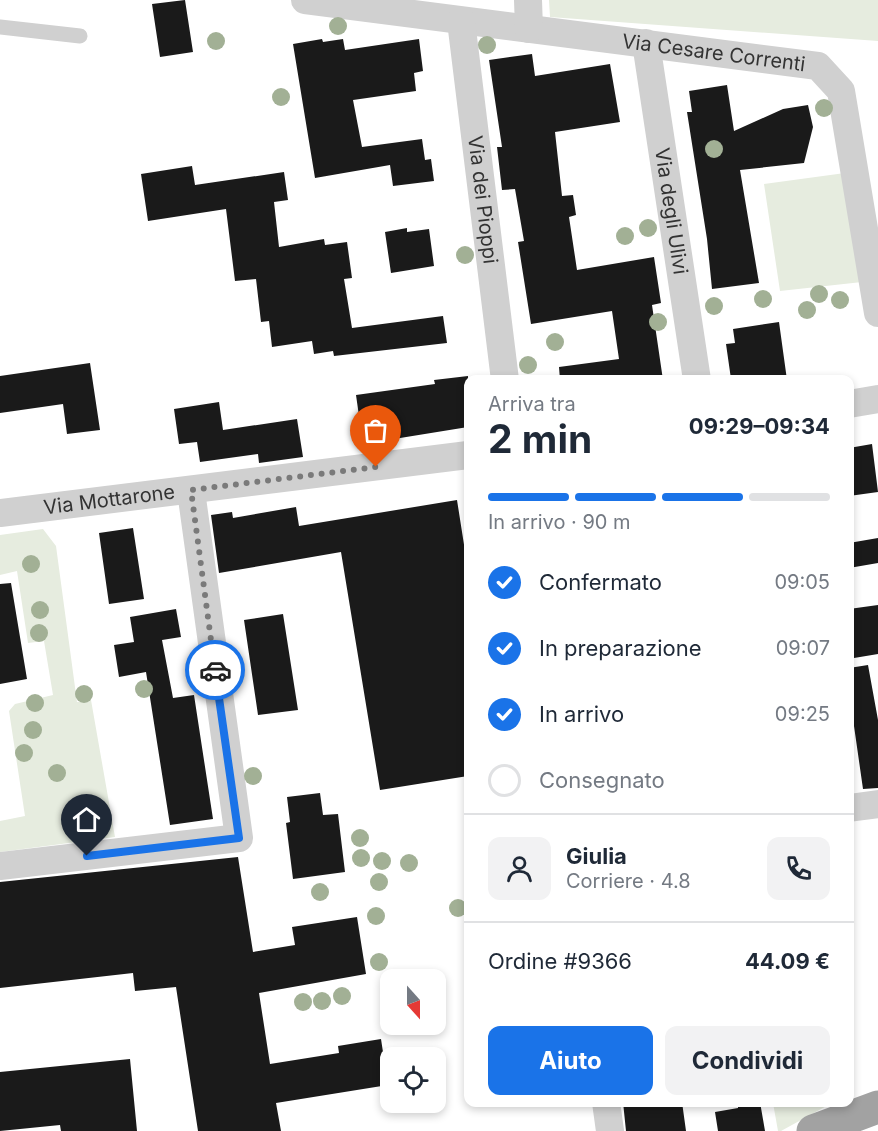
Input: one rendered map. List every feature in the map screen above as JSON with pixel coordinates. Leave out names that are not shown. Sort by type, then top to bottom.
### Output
[{"type":"highway","points":[[813,1131],[878,1107]]},
{"type":"highway","points":[[849,1131],[878,1114]]},
{"type":"street","name":"Via Cesare Correnti","points":[[305,0],[818,66],[841,91],[878,313]]},
{"type":"street","points":[[528,0],[529,29]]},
{"type":"street","name":"Via dei Pioppi","points":[[461,21],[504,375]]},
{"type":"street","name":"Via degli Ulivi","points":[[646,43],[696,375]]},
{"type":"street","points":[[854,403],[878,399]]},
{"type":"street","name":"Via Mottarone","points":[[0,513],[464,456]]},
{"type":"street","points":[[0,866],[239,838],[191,490]]},
{"type":"street","points":[[854,807],[878,804]]},
{"type":"street","points":[[607,1107],[610,1131]]},
{"type":"lane","points":[[0,27],[80,36]]},
{"type":"shaded area","points":[[549,0],[878,0],[878,41],[550,17]]},
{"type":"shaded area","points":[[845,173],[862,282],[780,291],[764,184]]},
{"type":"shaded area","points":[[43,529],[56,546],[77,702],[91,700],[115,837],[0,852],[0,821],[25,816],[9,711],[15,704],[53,695],[44,641],[28,643],[17,571],[0,575],[0,535]]},
{"type":"shaded area","points":[[774,1107],[825,1107],[781,1131],[778,1131]]},
{"type":"building","points":[[185,0],[193,52],[160,57],[152,4]]},
{"type":"building","points":[[322,39],[323,42],[343,39],[345,50],[419,39],[423,71],[414,73],[416,91],[353,100],[362,147],[422,139],[425,160],[431,159],[434,181],[393,186],[390,165],[315,178],[293,44]]},
{"type":"building","points":[[532,54],[535,76],[610,64],[620,122],[555,132],[562,196],[573,195],[576,215],[569,217],[577,270],[654,257],[661,303],[652,305],[662,375],[560,375],[559,367],[619,359],[612,311],[531,324],[518,242],[524,241],[515,189],[502,190],[497,147],[502,147],[489,60]]},
{"type":"building","points":[[727,85],[734,131],[783,109],[808,105],[813,127],[804,163],[740,170],[759,283],[712,289],[707,239],[687,112],[692,112],[689,91]]},
{"type":"building","points":[[192,166],[195,185],[284,172],[288,200],[274,202],[279,247],[324,239],[325,245],[347,242],[352,278],[344,279],[352,328],[443,316],[447,343],[334,356],[333,351],[314,354],[312,341],[272,347],[269,321],[261,322],[256,279],[235,281],[226,209],[148,221],[141,174]]},
{"type":"building","points":[[407,228],[407,232],[429,229],[434,266],[391,273],[385,232]]},
{"type":"building","points":[[779,322],[786,375],[730,375],[726,344],[735,343],[733,329]]},
{"type":"building","points":[[90,363],[100,430],[67,434],[63,404],[0,413],[0,376]]},
{"type":"building","points":[[464,376],[464,428],[363,444],[356,395],[435,384],[434,380]]},
{"type":"building","points":[[219,402],[223,430],[297,419],[303,457],[259,463],[258,454],[200,462],[197,442],[179,444],[174,409]]},
{"type":"building","points":[[872,444],[878,492],[854,495],[854,447]]},
{"type":"building","points":[[457,500],[464,545],[464,777],[380,790],[341,552],[219,573],[211,515],[232,512],[233,518],[296,507],[299,526]]},
{"type":"building","points":[[133,528],[144,599],[109,604],[99,533]]},
{"type":"building","points":[[878,538],[878,563],[854,567],[854,542]]},
{"type":"building","points":[[11,583],[27,679],[0,684],[0,584]]},
{"type":"building","points":[[878,605],[878,654],[854,658],[854,608]]},
{"type":"building","points":[[176,609],[181,637],[162,640],[173,698],[194,695],[213,819],[170,825],[146,672],[119,677],[114,645],[134,642],[130,617]]},
{"type":"building","points":[[283,614],[298,710],[258,715],[244,620]]},
{"type":"building","points":[[868,665],[878,720],[878,788],[863,789],[854,726],[854,667]]},
{"type":"building","points":[[320,793],[323,815],[338,814],[345,872],[293,879],[286,823],[290,822],[287,797]]},
{"type":"building","points":[[238,857],[253,952],[295,945],[292,927],[357,917],[366,974],[259,993],[270,1064],[339,1053],[338,1046],[381,1039],[380,1086],[276,1103],[281,1131],[198,1131],[176,987],[135,991],[133,973],[0,988],[0,882]]},
{"type":"building","points":[[130,1059],[137,1131],[61,1131],[60,1125],[0,1131],[0,1072]]},
{"type":"building","points":[[624,1107],[683,1107],[686,1131],[626,1131]]},
{"type":"building","points":[[761,1107],[765,1131],[718,1131],[715,1112]]},
{"type":"way so far","points":[[215,670],[191,490],[376,467]]},
{"type":"route","points":[[87,856],[239,838],[215,670]]}]
